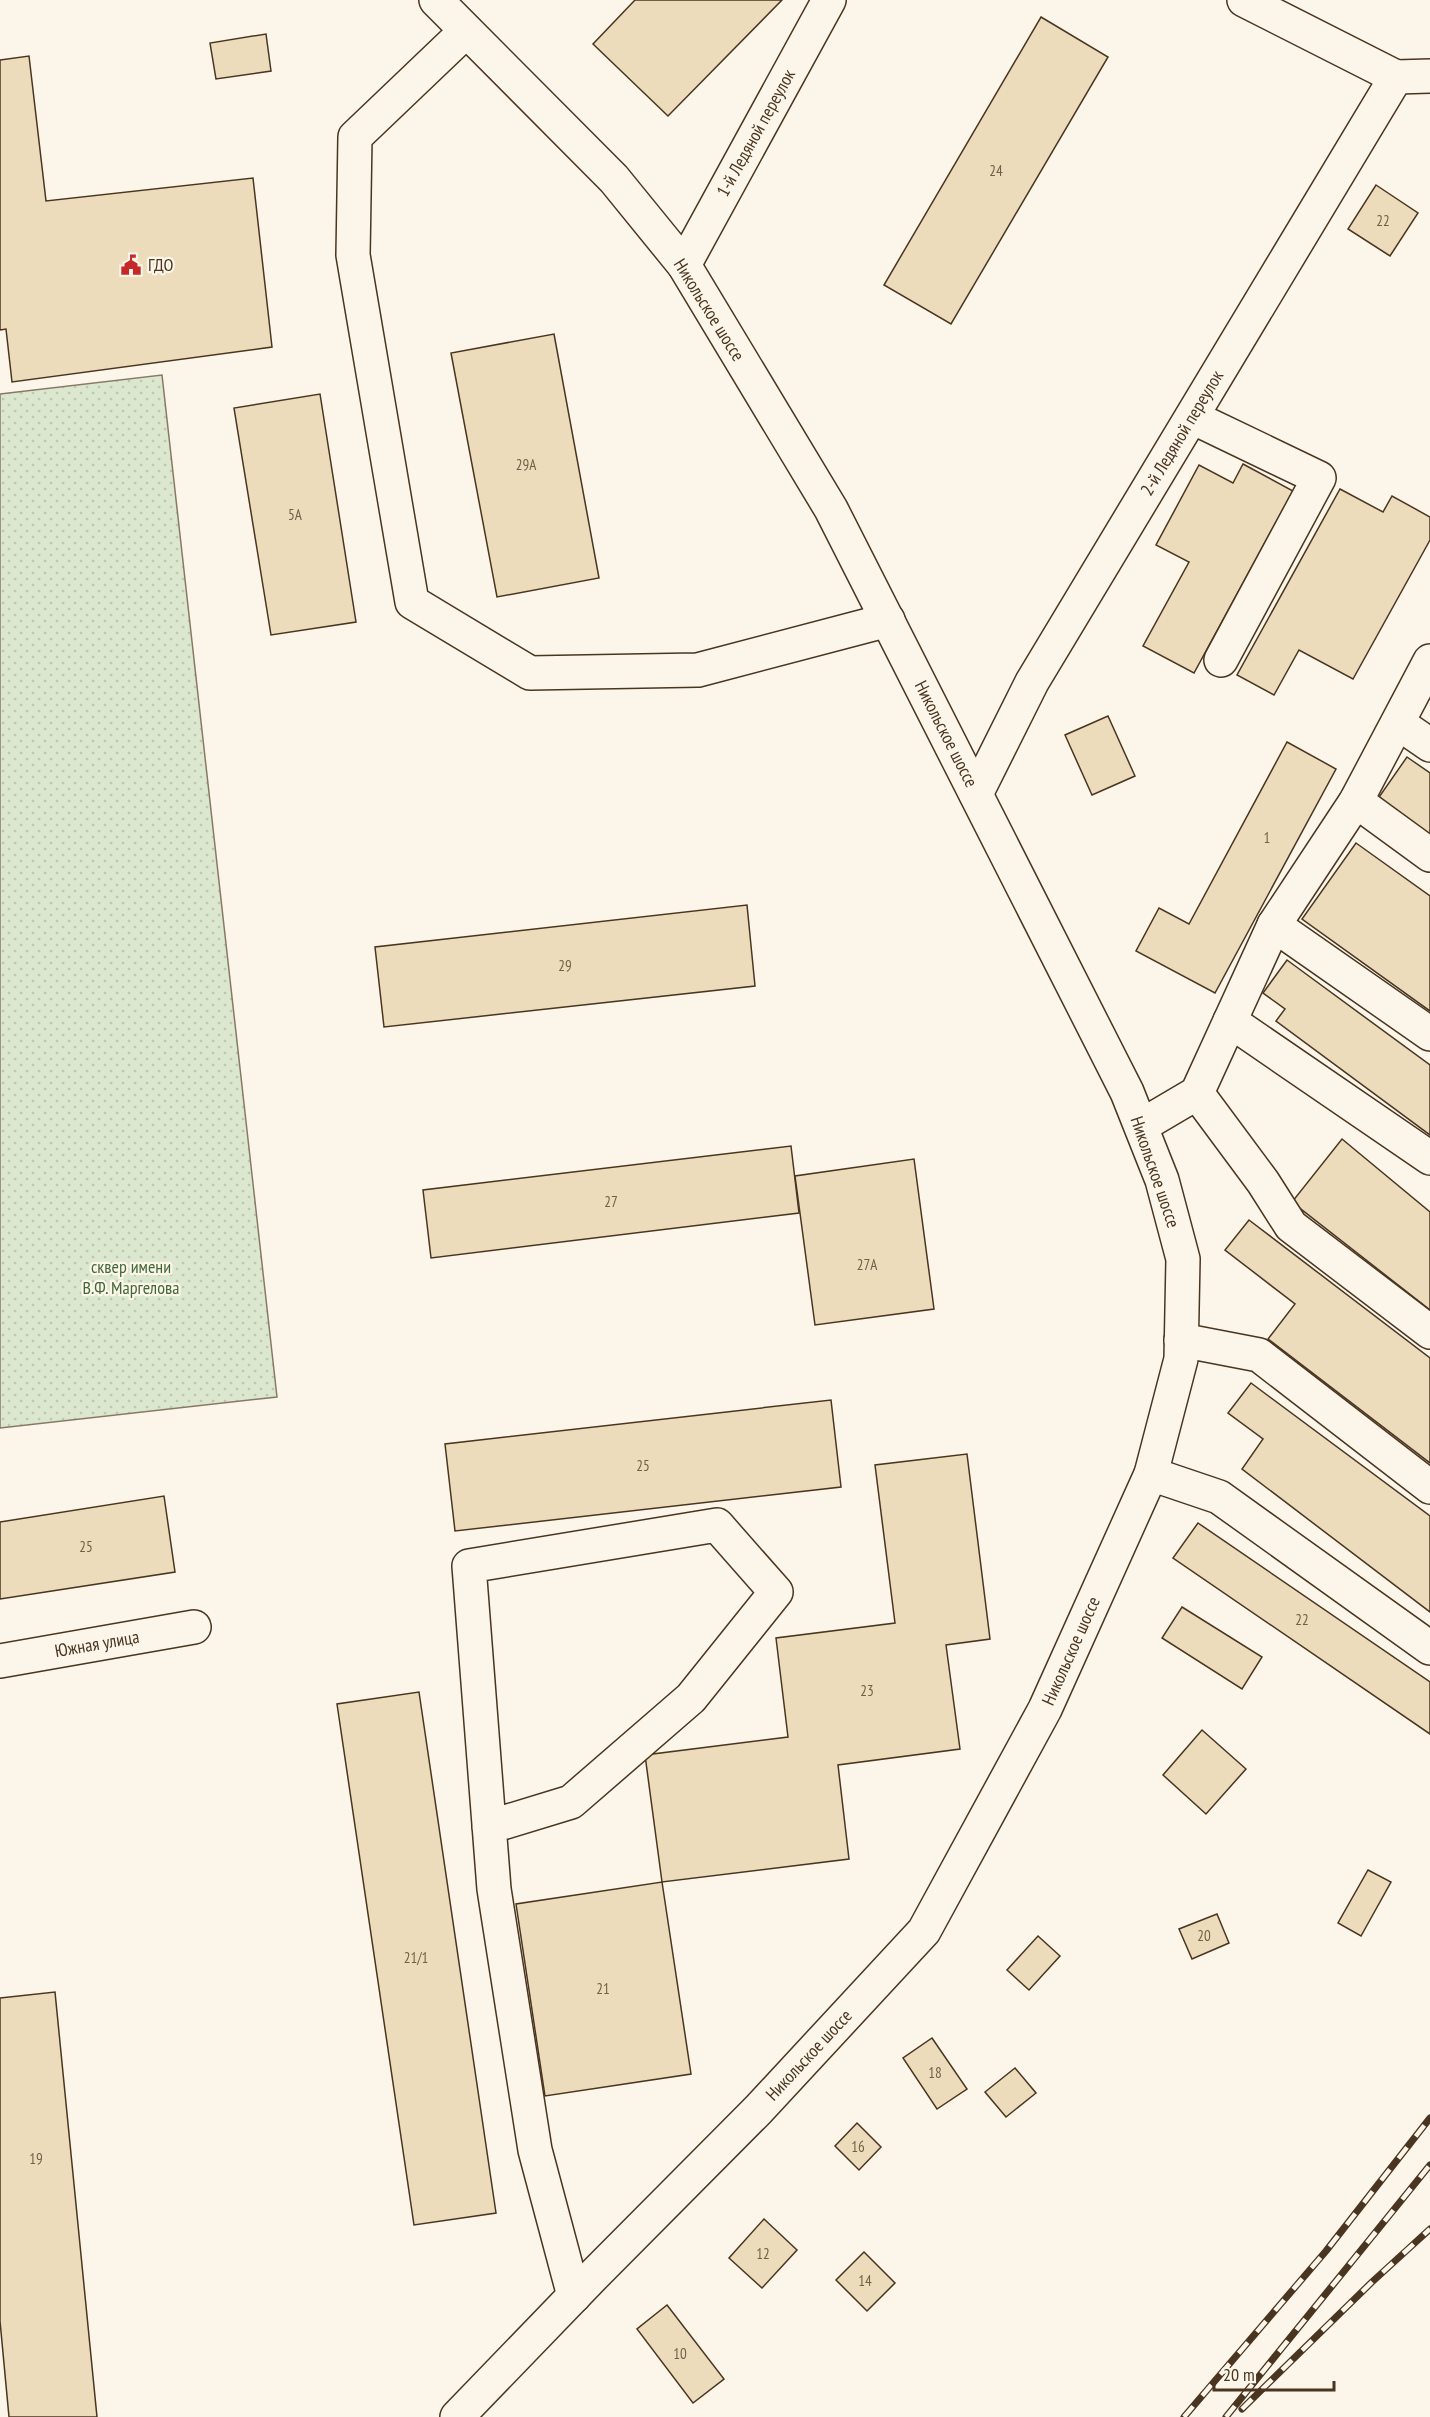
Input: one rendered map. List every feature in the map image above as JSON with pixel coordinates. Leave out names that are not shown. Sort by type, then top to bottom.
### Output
[{"type":"street","name":"Никольское шоссе","points":[[436,0],[614,179],[684,265],[831,509],[1127,1092],[1162,1180],[1183,1259],[1181,1359],[1151,1474],[1045,1709],[924,1931],[758,2110],[457,2417]]},
{"type":"street","name":"1-й Ледяной переулок","points":[[684,265],[829,0]]},
{"type":"street","points":[[1244,0],[1395,77],[1430,76]]},
{"type":"street","points":[[466,31],[355,137],[353,255],[412,602],[530,673],[698,670],[888,620]]},
{"type":"street","name":"2-й Ледяной переулок","points":[[976,794],[1032,682],[1395,77]]},
{"type":"street","points":[[1192,417],[1319,478],[1221,660]]},
{"type":"street","points":[[1141,1126],[1197,1093],[1274,925],[1356,801],[1430,661]]},
{"type":"street","points":[[1398,723],[1430,745]]},
{"type":"street","points":[[1356,801],[1430,855]]},
{"type":"street","points":[[1274,925],[1430,1034]]},
{"type":"street","points":[[1230,1021],[1430,1158]]},
{"type":"street","points":[[1197,1093],[1263,1182],[1292,1226],[1430,1332]]},
{"type":"street","points":[[1181,1340],[1259,1355],[1430,1487]]},
{"type":"street","points":[[1151,1474],[1219,1497],[1430,1648]]},
{"type":"street","points":[[489,1827],[571,1802],[691,1698],[776,1592],[717,1525],[469,1566],[489,1827],[494,1889],[535,2150],[574,2296]]},
{"type":"street","name":"Южная улица","points":[[0,1661],[194,1628]]},
{"type":"green space","name":"сквер имени В.Ф. Маргелова","points":[[162,375],[277,1397],[0,1428],[0,394]]},
{"type":"building","points":[[635,0],[782,0],[668,116],[593,44]]},
{"type":"building","points":[[1041,17],[1108,57],[951,324],[884,285]]},
{"type":"building","points":[[266,34],[271,71],[216,79],[210,43]]},
{"type":"building","name":"ГДО","points":[[29,56],[46,201],[253,178],[272,347],[12,382],[6,329],[0,330],[0,60]]},
{"type":"building","points":[[1376,185],[1418,213],[1390,256],[1348,229]]},
{"type":"building","points":[[554,334],[599,578],[497,597],[451,353]]},
{"type":"building","points":[[320,394],[356,622],[271,635],[234,408]]},
{"type":"building","points":[[1243,464],[1293,491],[1194,673],[1143,646],[1189,562],[1156,545],[1199,465],[1233,483]]},
{"type":"building","points":[[1340,489],[1383,512],[1392,496],[1430,517],[1430,540],[1353,679],[1299,650],[1274,695],[1237,675]]},
{"type":"building","points":[[1108,716],[1135,776],[1092,795],[1065,735]]},
{"type":"building","points":[[1287,742],[1336,769],[1215,993],[1136,951],[1159,908],[1189,924]]},
{"type":"building","points":[[1407,757],[1430,773],[1430,836],[1377,800]]},
{"type":"building","points":[[1356,843],[1430,896],[1430,1011],[1302,919]]},
{"type":"building","points":[[747,905],[755,986],[384,1027],[375,947]]},
{"type":"building","points":[[1287,960],[1430,1065],[1430,1135],[1276,1021],[1285,1009],[1263,993]]},
{"type":"building","points":[[1342,1139],[1430,1212],[1430,1310],[1292,1202]]},
{"type":"building","points":[[791,1146],[799,1213],[431,1258],[423,1190]]},
{"type":"building","points":[[914,1159],[934,1309],[815,1325],[795,1176]]},
{"type":"building","points":[[1249,1220],[1430,1358],[1430,1463],[1268,1339],[1295,1304],[1225,1250]]},
{"type":"building","points":[[1251,1383],[1430,1516],[1430,1612],[1242,1469],[1263,1439],[1228,1413]]},
{"type":"building","points":[[831,1400],[841,1487],[455,1531],[445,1444]]},
{"type":"building","points":[[967,1454],[990,1639],[946,1645],[960,1749],[838,1765],[849,1859],[662,1882],[645,1755],[788,1737],[776,1638],[895,1623],[875,1465]]},
{"type":"building","points":[[164,1496],[175,1572],[0,1599],[0,1522]]},
{"type":"building","points":[[1198,1523],[1430,1682],[1430,1734],[1173,1558]]},
{"type":"building","points":[[1182,1607],[1262,1657],[1242,1689],[1162,1638]]},
{"type":"building","points":[[419,1692],[496,2213],[414,2225],[337,1704]]},
{"type":"building","points":[[1202,1730],[1246,1769],[1206,1814],[1163,1775]]},
{"type":"building","points":[[1368,1870],[1391,1882],[1361,1936],[1338,1923]]},
{"type":"building","points":[[662,1882],[691,2074],[545,2096],[516,1904]]},
{"type":"building","points":[[1217,1914],[1229,1943],[1192,1959],[1179,1929]]},
{"type":"building","points":[[1038,1936],[1060,1956],[1029,1990],[1007,1970]]},
{"type":"building","points":[[55,1992],[97,2417],[9,2417],[0,2321],[0,1998]]},
{"type":"building","points":[[932,2038],[967,2089],[937,2109],[903,2058]]},
{"type":"building","points":[[1015,2068],[1036,2093],[1006,2117],[985,2092]]},
{"type":"building","points":[[857,2123],[881,2147],[859,2170],[835,2146]]},
{"type":"building","points":[[764,2219],[797,2250],[762,2288],[729,2258]]},
{"type":"building","points":[[864,2252],[895,2283],[867,2311],[836,2280]]},
{"type":"building","points":[[667,2305],[724,2379],[693,2403],[637,2329]]},
{"type":"railway","points":[[1184,2417],[1326,2251],[1430,2118]]},
{"type":"railway","points":[[1226,2417],[1430,2165]]},
{"type":"railway","points":[[1242,2409],[1372,2282],[1430,2229]]},
{"type":"place","name":"ГДО","points":[[131,265]]}]
